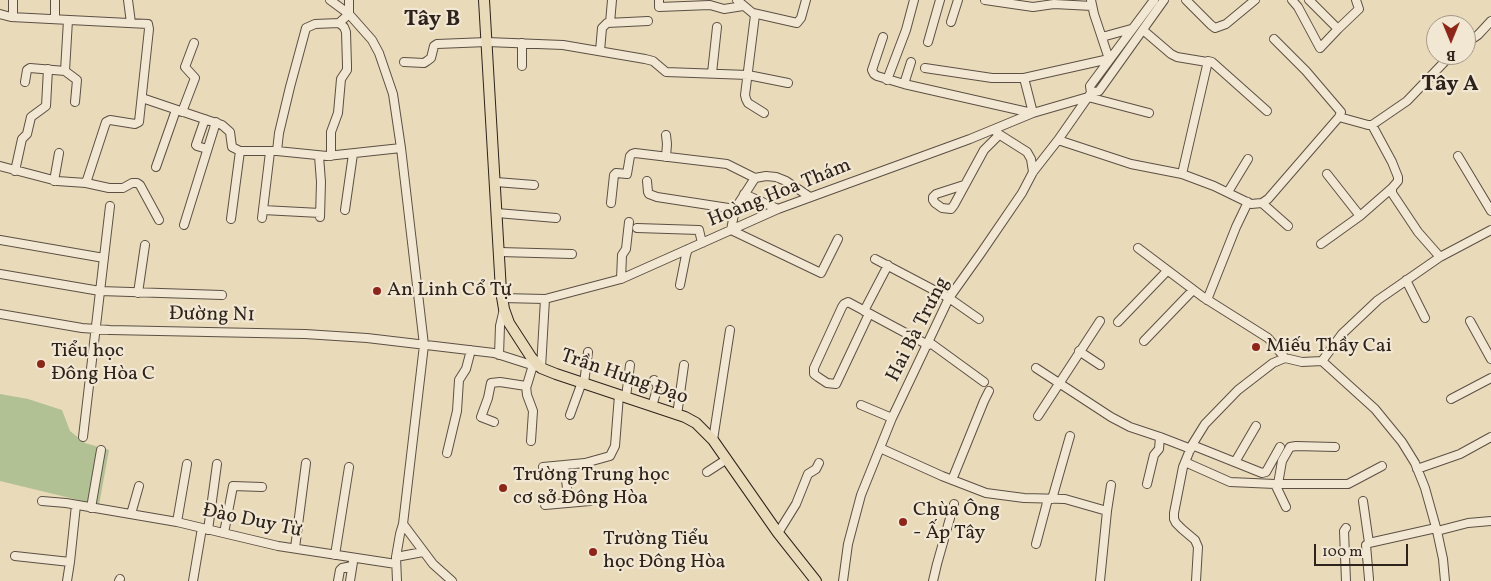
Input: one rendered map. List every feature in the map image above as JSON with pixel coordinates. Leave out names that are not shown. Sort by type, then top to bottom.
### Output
[{"type":"main road","name":"Trần Hưng Đạo","points":[[484,0],[503,304],[509,323],[537,366],[696,423],[713,440],[778,533],[816,581]]},
{"type":"street","points":[[13,0],[13,17]]},
{"type":"street","points":[[55,0],[55,19]]},
{"type":"street","points":[[128,0],[131,24]]},
{"type":"street","points":[[330,0],[349,14],[368,34],[379,53],[393,94],[424,345],[403,524],[396,560],[397,581]]},
{"type":"street","points":[[319,156],[321,182],[320,215],[262,214],[273,152],[306,28],[315,24],[339,23],[349,14],[349,0]]},
{"type":"street","points":[[610,23],[612,0]]},
{"type":"street","points":[[659,0],[658,7],[710,5],[729,9],[740,3],[754,13],[798,23],[806,0]]},
{"type":"street","points":[[887,80],[906,30],[914,0]]},
{"type":"street","points":[[928,42],[940,0]]},
{"type":"street","points":[[951,22],[958,0]]},
{"type":"street","points":[[925,68],[992,78],[1024,78],[1109,59],[1092,3],[1054,4],[1033,7],[985,0]]},
{"type":"street","name":"Hai Bà Trưng","points":[[1090,95],[1090,86],[1154,0]]},
{"type":"street","name":"Hai Bà Trưng","points":[[843,581],[848,544],[861,495],[892,418],[949,298],[1022,193],[1033,172],[1090,95],[1099,91],[1164,0]]},
{"type":"street","points":[[1190,1],[1215,28],[1226,24],[1254,0]]},
{"type":"street","points":[[1292,0],[1298,7],[1320,48],[1359,8],[1356,0]]},
{"type":"street","points":[[1309,0],[1338,29]]},
{"type":"street","points":[[754,13],[755,19],[745,95],[748,103],[764,113]]},
{"type":"street","points":[[0,14],[13,17],[148,24],[139,122],[135,124],[110,120],[106,122],[86,183]]},
{"type":"street","points":[[65,71],[68,20]]},
{"type":"street","points":[[600,51],[602,28],[607,23],[648,21]]},
{"type":"street","points":[[1476,36],[1491,22]]},
{"type":"street","points":[[331,156],[331,132],[338,112],[342,79],[347,70],[346,32],[339,23]]},
{"type":"street","points":[[712,73],[717,27]]},
{"type":"street","points":[[1102,38],[1132,29]]},
{"type":"street","points":[[1143,30],[1177,57],[1212,62],[1267,111]]},
{"type":"street","points":[[883,37],[872,70],[874,74],[887,80],[1032,113],[1024,78]]},
{"type":"street","points":[[1058,140],[1131,164],[1182,174],[1228,192],[1251,204],[1262,204],[1339,117],[1341,112],[1306,71],[1274,39]]},
{"type":"street","points":[[404,62],[424,63],[428,61],[436,44],[487,42],[563,44],[653,61],[666,72],[748,75],[788,83]]},
{"type":"street","points":[[156,167],[195,78],[185,68],[194,43]]},
{"type":"street","points":[[522,44],[522,66]]},
{"type":"street","points":[[904,84],[911,62]]},
{"type":"street","points":[[1182,174],[1204,84],[1207,62]]},
{"type":"street","points":[[1339,117],[1368,126],[1372,125],[1407,101],[1441,65]]},
{"type":"street","points":[[25,82],[27,70],[30,68],[65,71],[77,80],[75,102]]},
{"type":"street","points":[[15,171],[22,139],[27,134],[31,118],[46,106],[48,69]]},
{"type":"street","points":[[1090,95],[1149,113]]},
{"type":"street","name":"Hoàng Hoa Thám","points":[[503,304],[545,299],[621,279],[778,209],[970,139],[996,132],[1032,113],[1068,104],[1090,95]]},
{"type":"street","points":[[142,98],[222,125],[230,132],[232,147],[240,151],[331,156],[401,148]]},
{"type":"street","points":[[1068,104],[1077,114]]},
{"type":"street","points":[[205,119],[196,144],[208,149]]},
{"type":"street","points":[[184,226],[216,122]]},
{"type":"street","points":[[1321,244],[1360,216],[1398,181],[1392,162],[1372,125]]},
{"type":"street","points":[[964,186],[996,132],[1027,152],[1031,159],[1033,172]]},
{"type":"street","points":[[666,135],[666,157]]},
{"type":"street","points":[[970,139],[984,150]]},
{"type":"street","points":[[231,218],[240,151]]},
{"type":"street","points":[[54,181],[59,153]]},
{"type":"street","points":[[345,210],[353,154]]},
{"type":"street","points":[[611,203],[614,175],[616,173],[627,174],[630,155],[635,154],[727,164],[755,178],[776,177],[786,181],[810,197]]},
{"type":"street","points":[[1458,156],[1491,211]]},
{"type":"street","points":[[1228,192],[1248,159]]},
{"type":"street","points":[[0,166],[54,181],[86,183],[116,188],[123,188],[132,183],[137,183],[140,185],[159,220]]},
{"type":"street","points":[[1327,174],[1360,216]]},
{"type":"street","points":[[755,178],[735,209],[731,230],[821,273],[838,239]]},
{"type":"street","points":[[648,181],[648,192],[657,197],[735,209]]},
{"type":"street","points":[[496,182],[534,185]]},
{"type":"street","points":[[1392,188],[1392,193],[1418,232],[1440,257]]},
{"type":"street","points":[[744,194],[778,209]]},
{"type":"street","points":[[1207,300],[1248,202]]},
{"type":"street","points":[[1262,204],[1288,226]]},
{"type":"street","points":[[83,437],[110,206]]},
{"type":"street","points":[[498,214],[556,218]]},
{"type":"street","points":[[621,279],[622,255],[626,249],[628,222]]},
{"type":"street","points":[[637,228],[699,230],[702,243]]},
{"type":"street","points":[[1322,361],[1342,334],[1378,300],[1440,257],[1491,230]]},
{"type":"street","points":[[0,240],[104,258]]},
{"type":"street","points":[[138,293],[145,245]]},
{"type":"street","points":[[1138,248],[1207,300],[1268,338],[1285,358]]},
{"type":"street","points":[[680,285],[688,249]]},
{"type":"street","points":[[500,252],[572,254]]},
{"type":"street","points":[[875,259],[949,298],[979,319]]},
{"type":"street","points":[[888,265],[867,312],[838,382],[834,384],[827,383],[814,374],[814,368],[842,307],[848,302],[867,312],[928,343],[984,382]]},
{"type":"street","points":[[1118,322],[1167,271]]},
{"type":"street","points":[[0,274],[100,291],[222,295]]},
{"type":"street","points":[[1406,280],[1425,318]]},
{"type":"street","points":[[1144,342],[1193,290]]},
{"type":"street","points":[[531,441],[533,411],[526,386],[537,366],[545,299]]},
{"type":"street","points":[[499,355],[503,304]]},
{"type":"street","name":"Đường N1","points":[[0,314],[96,329],[338,335],[471,350],[499,355],[537,366]]},
{"type":"street","points":[[1038,416],[1100,322]]},
{"type":"street","points":[[1470,322],[1491,359]]},
{"type":"street","points":[[713,440],[730,330]]},
{"type":"street","points":[[447,453],[457,411],[459,380],[466,369],[471,350]]},
{"type":"street","points":[[570,415],[583,383],[588,352]]},
{"type":"street","points":[[1079,352],[1100,365]]},
{"type":"street","points":[[1196,581],[1198,546],[1195,540],[1174,519],[1185,462],[1205,424],[1238,390],[1273,363],[1285,358],[1302,362],[1322,361],[1375,409],[1402,442],[1425,488],[1443,559],[1445,581]]},
{"type":"street","points":[[543,467],[593,461],[610,456],[615,446],[630,364]]},
{"type":"street","points":[[677,415],[684,365]]},
{"type":"street","points":[[1036,368],[1130,427],[1192,447],[1262,473],[1265,473],[1280,447]]},
{"type":"street","points":[[1451,399],[1491,378]]},
{"type":"street","points":[[652,406],[658,386],[654,380]]},
{"type":"street","points":[[494,422],[481,416],[491,383],[500,382],[526,386]]},
{"type":"street","points":[[952,480],[989,392]]},
{"type":"street","points":[[861,405],[892,418]]},
{"type":"street","points":[[1234,462],[1256,426]]},
{"type":"street","points":[[1036,544],[1070,436]]},
{"type":"street","points":[[1147,484],[1154,455],[1159,449],[1160,437]]},
{"type":"street","points":[[1417,469],[1460,454],[1491,437]]},
{"type":"street","points":[[1286,507],[1276,484],[1282,461],[1290,447],[1335,447]]},
{"type":"street","points":[[880,448],[986,493],[1024,498],[1065,499],[1107,510]]},
{"type":"street","points":[[91,508],[101,450]]},
{"type":"street","points":[[707,472],[727,459]]},
{"type":"street","points":[[1185,462],[1230,482],[1276,484],[1348,484],[1382,466]]},
{"type":"street","points":[[295,548],[306,463]]},
{"type":"street","points":[[778,533],[796,504],[808,474],[816,469],[819,463]]},
{"type":"street","points":[[177,522],[187,464]]},
{"type":"street","points":[[193,581],[218,464]]},
{"type":"street","points":[[564,465],[569,503]]},
{"type":"street","points":[[335,555],[349,467]]},
{"type":"street","points":[[1100,581],[1111,485]]},
{"type":"street","points":[[131,514],[139,486]]},
{"type":"street","points":[[224,533],[233,486],[262,488]]},
{"type":"street","name":"Đào Duy Từ","points":[[42,501],[177,522],[295,548],[353,558],[396,560],[423,552]]},
{"type":"street","points":[[545,505],[590,501]]},
{"type":"street","points":[[1363,502],[1369,543],[1366,545],[1369,579]]},
{"type":"street","points":[[933,581],[954,504]]},
{"type":"street","points":[[67,581],[76,505]]},
{"type":"street","points":[[1369,543],[1468,523],[1491,521]]},
{"type":"street","points":[[403,524],[433,564],[452,581]]},
{"type":"street","points":[[1346,528],[1344,531],[1346,581]]},
{"type":"street","points":[[15,556],[70,562]]},
{"type":"street","points":[[350,581],[353,558]]},
{"type":"street","points":[[338,581],[340,570],[352,566]]},
{"type":"green space","points":[[0,394],[28,399],[62,410],[70,431],[85,443],[109,450],[99,505],[0,481]]},
{"type":"place","name":"An Linh Cổ Tự","points":[[377,291]]},
{"type":"place","name":"Miếu Thầy Cai","points":[[1256,347]]},
{"type":"place","name":"Tiểu học Đông Hòa C","points":[[41,364]]},
{"type":"place","name":"Trường Trung học cơ sở Đông Hòa","points":[[503,488]]},
{"type":"place","name":"Chùa Ông - Ấp Tây","points":[[903,522]]},
{"type":"place","name":"Trường Tiểu học Đông Hòa","points":[[593,552]]},
{"type":"district","name":"Tây B","points":[[432,21]]},
{"type":"district","name":"Tây A","points":[[1450,86]]}]
